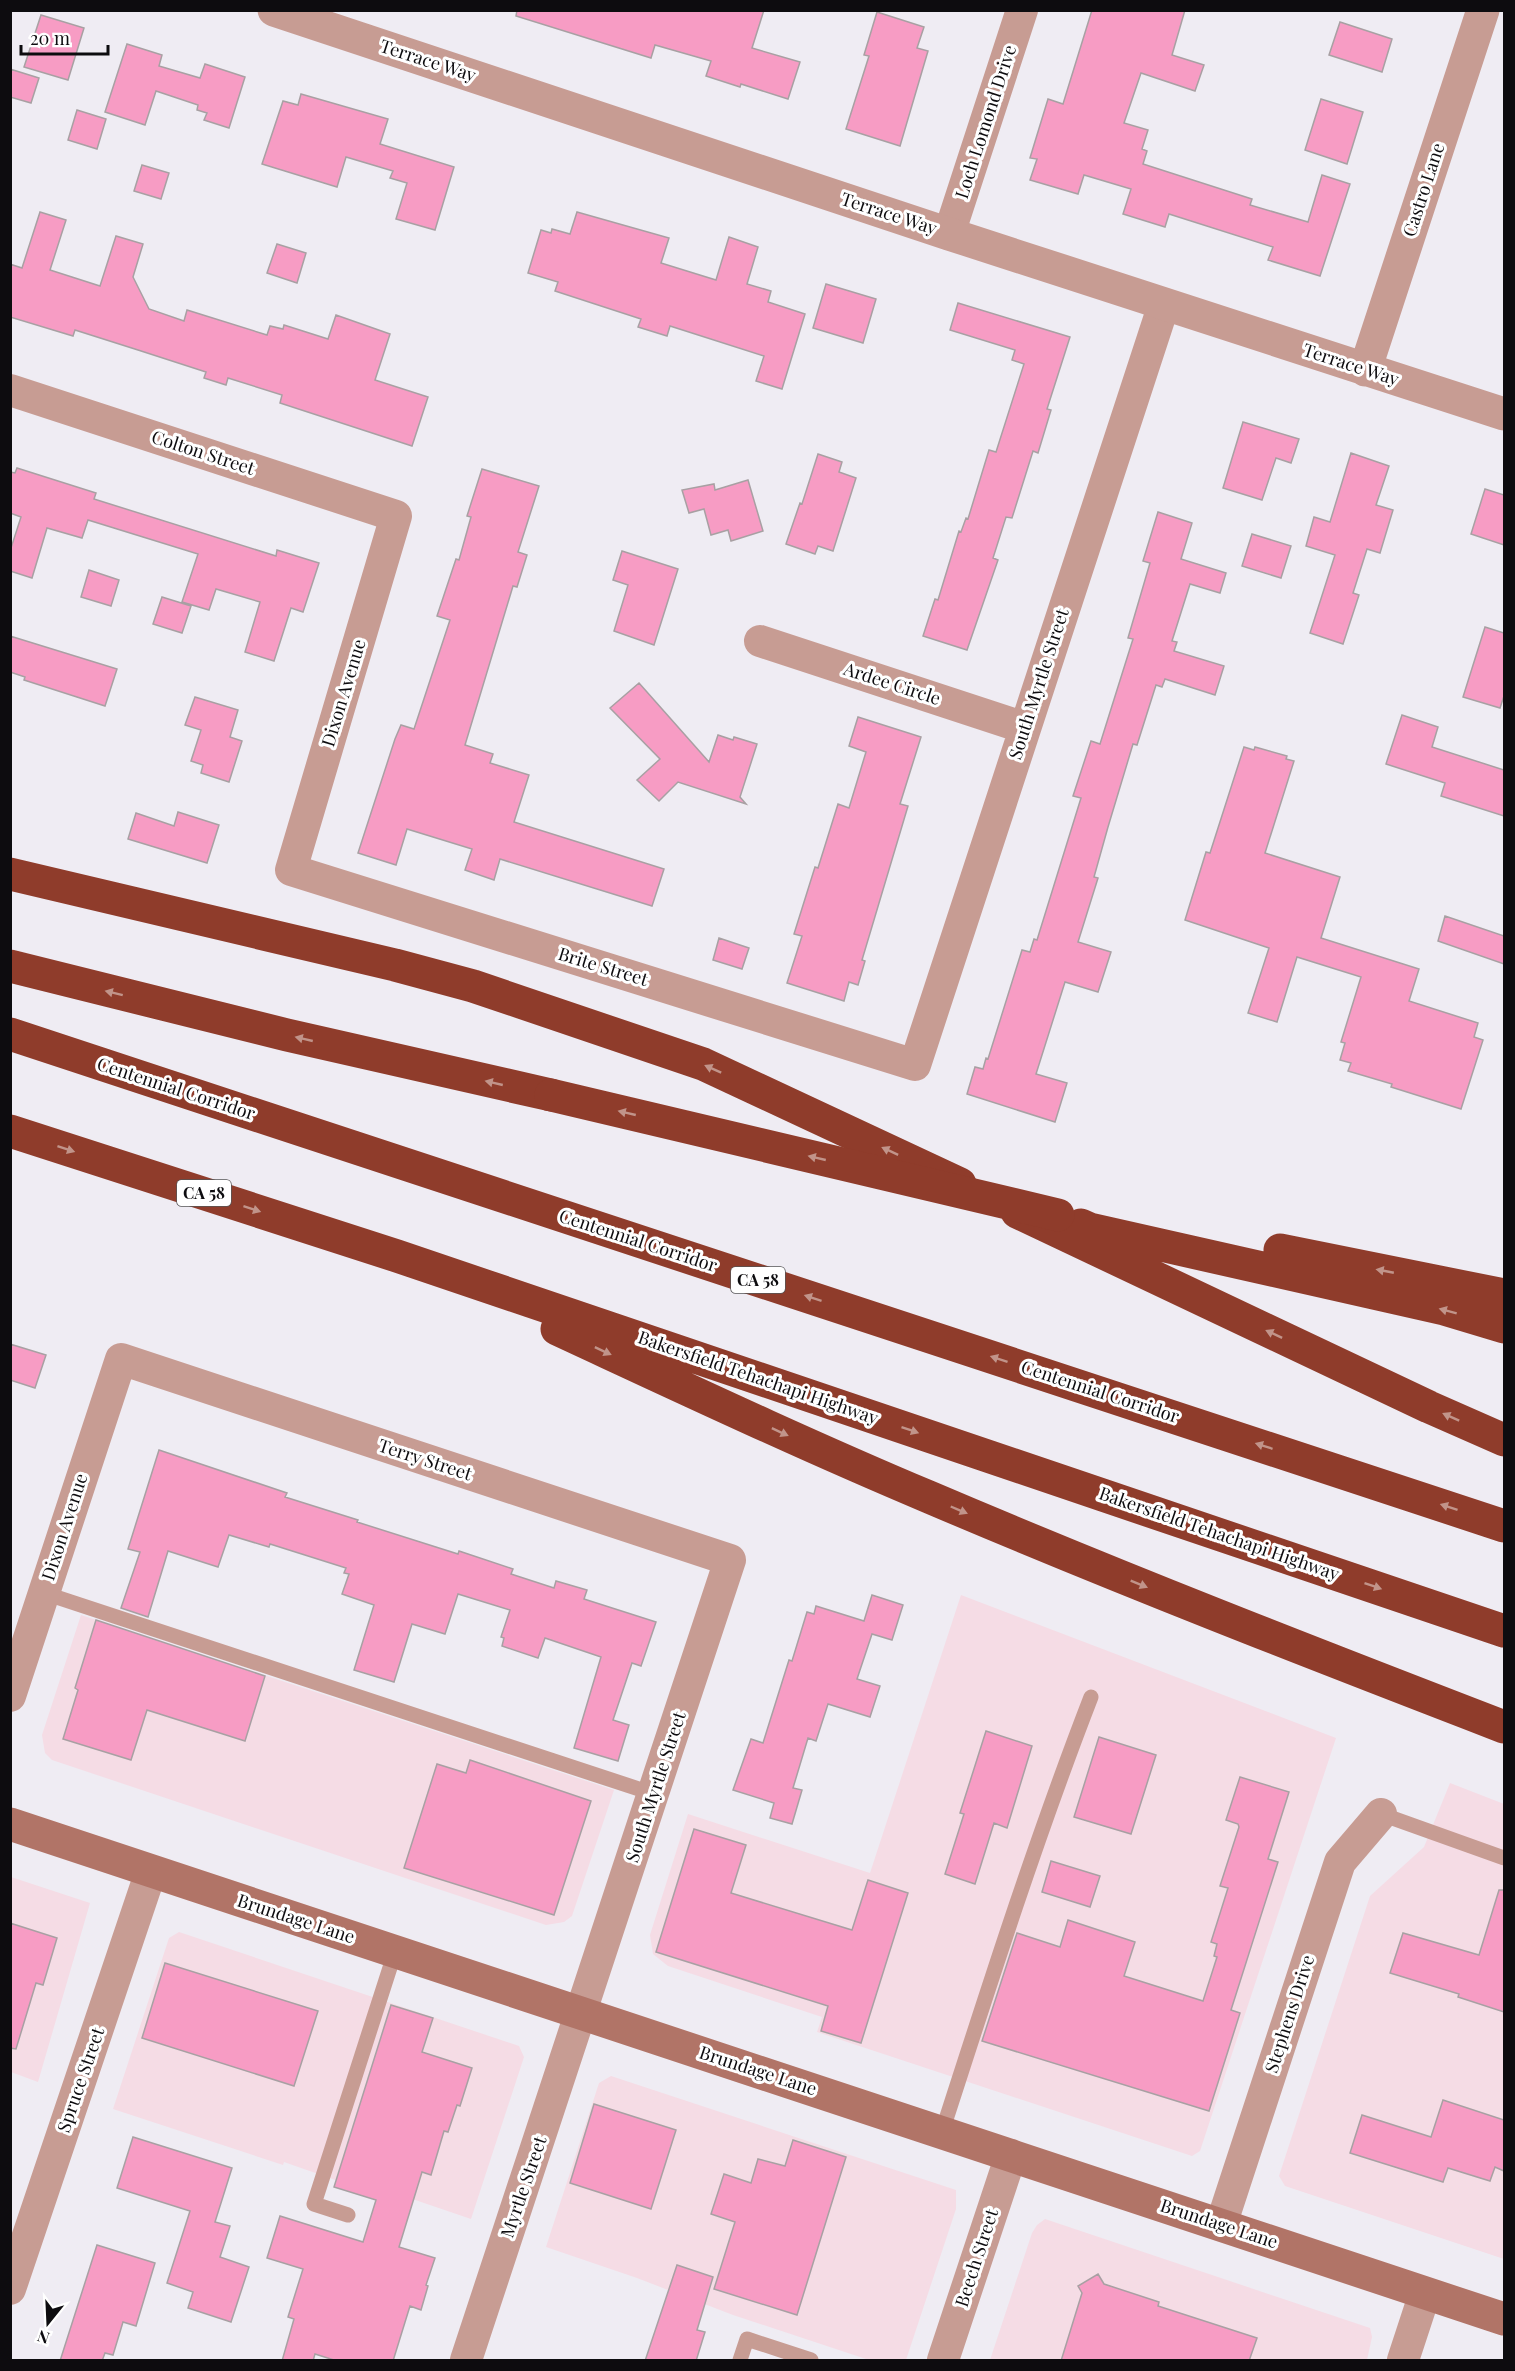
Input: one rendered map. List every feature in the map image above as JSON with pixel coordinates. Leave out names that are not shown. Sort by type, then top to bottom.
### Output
[{"type":"highway","points":[[10,874],[426,972],[692,1060],[759,1089],[1429,1407],[1504,1440]]},
{"type":"highway","points":[[10,966],[287,1035],[1058,1215],[1090,1229],[1326,1271],[1504,1295]]},
{"type":"highway","name":"Centennial Corridor","points":[[10,1035],[1504,1526]]},
{"type":"highway","name":"Bakersfield Tehachapi Highway","points":[[10,1131],[397,1256],[1504,1631]]},
{"type":"highway","points":[[397,1256],[792,1438],[927,1497],[1279,1641],[1504,1727]]},
{"type":"highway","points":[[1326,1271],[1504,1327]]},
{"type":"main road","name":"Brundage Lane","points":[[10,1824],[1504,2319]]},
{"type":"street","name":"Terrace Way","points":[[274,10],[949,234],[1504,414]]},
{"type":"street","name":"Loch Lomond Drive","points":[[949,234],[1022,10]]},
{"type":"street","name":"Castro Lane","points":[[1365,370],[1483,10]]},
{"type":"street","name":"South Myrtle Street","points":[[915,1065],[1164,304]]},
{"type":"street","name":"Colton Street","points":[[10,390],[396,516]]},
{"type":"street","name":"Dixon Avenue","points":[[291,870],[396,516]]},
{"type":"street","name":"Ardee Circle","points":[[760,641],[1024,728]]},
{"type":"street","name":"Brite Street","points":[[291,870],[915,1065]]},
{"type":"street","name":"Dixon Avenue","points":[[10,1696],[121,1359]]},
{"type":"street","name":"Terry Street","points":[[121,1359],[730,1560]]},
{"type":"street","name":"South Myrtle Street","points":[[582,2013],[730,1560]]},
{"type":"street","name":"Stephens Drive","points":[[1221,2225],[1340,1862],[1381,1814]]},
{"type":"street","name":"Spruce Street","points":[[10,2289],[151,1871]]},
{"type":"street","name":"Myrtle Street","points":[[466,2361],[582,2013]]},
{"type":"street","name":"Beech Street","points":[[944,2361],[1011,2155]]},
{"type":"street","points":[[1403,2361],[1425,2293]]},
{"type":"lane","points":[[44,1593],[654,1794]]},
{"type":"lane","points":[[942,2132],[1006,1937],[1091,1696]]},
{"type":"lane","points":[[1381,1814],[1504,1858]]},
{"type":"lane","points":[[348,2215],[314,2204],[395,1952]]},
{"type":"lane","points":[[740,2361],[747,2339],[811,2361]]},
{"type":"shaded area","points":[[961,1595],[1336,1738],[1200,2151],[1192,2156],[817,2032],[822,2017],[668,1966],[653,1954],[650,1935],[688,1814],[870,1873]]},
{"type":"shaded area","points":[[81,1615],[614,1790],[572,1916],[564,1922],[546,1925],[52,1760],[45,1753],[42,1735]]},
{"type":"shaded area","points":[[1450,1783],[1504,1804],[1504,2259],[1285,2186],[1279,2176],[1370,1896],[1424,1847]]},
{"type":"shaded area","points":[[11,1877],[90,1903],[38,2082],[11,2072]]},
{"type":"shaded area","points":[[179,1932],[519,2046],[524,2057],[471,2219],[380,2188],[378,2195],[284,2162],[283,2165],[113,2109],[169,1938]]},
{"type":"shaded area","points":[[611,2076],[956,2190],[956,2209],[906,2360],[869,2360],[733,2315],[637,2278],[546,2247],[599,2083]]},
{"type":"shaded area","points":[[1045,2219],[1370,2328],[1372,2337],[1367,2360],[990,2360],[1032,2233]]},
{"type":"building","points":[[517,10],[764,10],[752,48],[800,62],[788,99],[706,76],[711,61],[655,45],[651,58],[516,16]]},
{"type":"building","points":[[1092,10],[1185,10],[1172,55],[1204,65],[1195,91],[1141,73],[1124,123],[1148,130],[1142,149],[1147,151],[1143,164],[1252,199],[1250,205],[1308,222],[1322,175],[1350,184],[1320,276],[1268,260],[1273,247],[1169,214],[1165,227],[1123,214],[1131,189],[1084,175],[1078,194],[1030,180],[1037,159],[1030,158],[1048,99],[1063,104]]},
{"type":"building","points":[[877,12],[924,27],[917,48],[928,51],[900,146],[846,129],[869,56],[864,55]]},
{"type":"building","points":[[41,15],[84,28],[68,80],[24,67]]},
{"type":"building","points":[[1340,22],[1392,39],[1382,72],[1329,55]]},
{"type":"building","points":[[127,44],[162,55],[159,66],[200,78],[205,64],[245,77],[229,128],[204,120],[207,113],[197,110],[198,105],[156,91],[145,125],[105,112]]},
{"type":"building","points":[[10,69],[39,78],[31,103],[10,97]]},
{"type":"building","points":[[301,94],[388,119],[380,144],[454,167],[435,230],[396,219],[407,183],[390,178],[393,171],[346,157],[337,187],[262,164],[283,101],[298,105]]},
{"type":"building","points":[[1321,99],[1363,112],[1347,164],[1305,150]]},
{"type":"building","points":[[77,110],[106,119],[97,149],[68,140]]},
{"type":"building","points":[[142,165],[169,173],[161,199],[134,191]]},
{"type":"building","points":[[40,212],[66,220],[50,270],[100,286],[116,236],[143,244],[133,277],[149,309],[184,321],[187,310],[267,335],[270,326],[283,329],[284,325],[328,339],[336,315],[390,334],[375,380],[428,397],[412,446],[280,403],[282,395],[228,378],[226,385],[204,378],[206,372],[75,330],[73,336],[10,317],[10,264],[22,268]]},
{"type":"building","points":[[577,212],[669,238],[661,263],[716,280],[729,237],[758,247],[747,284],[771,291],[768,302],[805,314],[782,389],[756,381],[764,356],[670,326],[667,336],[638,327],[641,319],[555,291],[558,282],[528,273],[541,230],[551,233],[552,229],[570,234]]},
{"type":"building","points":[[277,244],[306,253],[297,283],[267,273]]},
{"type":"building","points":[[826,284],[876,299],[863,343],[813,328]]},
{"type":"building","points":[[958,303],[1070,337],[1047,409],[1051,410],[1038,453],[1033,451],[1012,518],[1006,517],[993,558],[998,560],[967,650],[923,636],[935,599],[938,600],[959,531],[961,532],[966,518],[968,519],[989,450],[996,452],[1024,364],[1012,360],[1015,350],[950,330]]},
{"type":"building","points":[[1243,422],[1299,439],[1291,463],[1276,458],[1262,500],[1223,488]]},
{"type":"building","points":[[1351,453],[1389,466],[1376,505],[1393,510],[1380,553],[1367,549],[1353,593],[1359,595],[1343,644],[1310,633],[1335,555],[1306,546],[1314,517],[1330,522]]},
{"type":"building","points":[[818,454],[842,462],[839,472],[856,478],[833,551],[818,546],[815,554],[786,544]]},
{"type":"building","points":[[17,468],[96,493],[94,499],[276,556],[277,550],[319,563],[303,612],[291,608],[274,661],[245,652],[260,602],[216,589],[209,610],[182,602],[198,554],[88,520],[82,538],[47,528],[32,578],[10,571],[10,551],[21,517],[10,513],[10,472],[15,473]]},
{"type":"building","points":[[482,469],[539,486],[518,552],[527,555],[517,587],[513,586],[465,745],[493,754],[490,763],[529,775],[514,822],[664,869],[652,906],[500,859],[494,880],[465,870],[472,849],[407,829],[396,865],[358,853],[395,739],[401,725],[414,729],[450,620],[437,616],[456,559],[459,560],[471,517],[467,516]]},
{"type":"building","points":[[748,480],[763,531],[731,541],[728,530],[711,535],[704,509],[689,513],[682,490],[714,484],[715,490]]},
{"type":"building","points":[[1485,489],[1504,495],[1504,545],[1471,534]]},
{"type":"building","points":[[1158,512],[1192,523],[1181,559],[1226,573],[1220,593],[1190,584],[1172,641],[1177,642],[1174,651],[1224,666],[1215,695],[1165,679],[1162,687],[1156,685],[1137,745],[1133,744],[1094,877],[1098,878],[1078,942],[1111,952],[1098,992],[1065,982],[1036,1074],[1067,1083],[1055,1122],[967,1094],[975,1067],[983,1069],[986,1058],[988,1059],[1022,950],[1030,952],[1034,939],[1037,940],[1081,798],[1073,796],[1091,741],[1100,744],[1133,639],[1128,638],[1150,563],[1143,561]]},
{"type":"building","points":[[1252,534],[1291,546],[1281,578],[1242,566]]},
{"type":"building","points":[[622,551],[678,569],[654,645],[614,631],[628,585],[613,580]]},
{"type":"building","points":[[89,570],[119,580],[111,606],[81,597]]},
{"type":"building","points":[[162,597],[191,606],[182,633],[153,624]]},
{"type":"building","points":[[1485,627],[1504,633],[1504,696],[1500,708],[1463,697]]},
{"type":"building","points":[[10,636],[117,669],[105,706],[24,680],[25,677],[10,672]]},
{"type":"building","points":[[639,683],[709,762],[718,735],[757,744],[740,797],[746,804],[678,782],[659,801],[637,780],[660,759],[610,708]]},
{"type":"building","points":[[195,697],[238,710],[230,737],[242,741],[229,782],[201,773],[203,765],[191,761],[201,730],[185,725]]},
{"type":"building","points":[[1402,715],[1438,727],[1432,747],[1504,770],[1504,816],[1441,796],[1445,783],[1386,764]]},
{"type":"building","points":[[858,717],[921,737],[900,804],[908,806],[862,960],[865,961],[858,985],[849,982],[844,1001],[787,983],[802,936],[794,934],[815,867],[818,868],[838,804],[849,808],[866,752],[849,746]]},
{"type":"building","points":[[1244,747],[1254,750],[1255,747],[1287,756],[1286,759],[1294,761],[1265,853],[1340,877],[1321,938],[1419,969],[1409,1001],[1478,1023],[1474,1037],[1483,1040],[1461,1109],[1348,1071],[1351,1063],[1340,1060],[1345,1043],[1341,1042],[1361,977],[1297,957],[1277,1022],[1248,1013],[1269,948],[1185,920],[1206,852],[1210,853]]},
{"type":"building","points":[[178,812],[219,825],[207,863],[128,839],[136,813],[174,826]]},
{"type":"building","points":[[1445,916],[1504,936],[1504,964],[1438,941]]},
{"type":"building","points":[[719,938],[749,948],[742,969],[713,960]]},
{"type":"building","points":[[10,1344],[46,1355],[35,1388],[10,1380]]},
{"type":"building","points":[[159,1450],[287,1493],[285,1497],[358,1520],[357,1522],[513,1569],[511,1574],[554,1588],[556,1581],[587,1590],[584,1599],[656,1622],[641,1666],[632,1663],[613,1720],[629,1725],[618,1761],[574,1748],[601,1657],[545,1638],[538,1658],[502,1646],[504,1638],[501,1637],[510,1610],[458,1594],[445,1634],[412,1624],[394,1682],[354,1670],[374,1605],[342,1594],[349,1574],[344,1573],[346,1568],[270,1544],[269,1547],[229,1535],[218,1567],[168,1551],[148,1617],[121,1608],[140,1552],[128,1549]]},
{"type":"building","points":[[872,1595],[903,1605],[892,1640],[872,1634],[857,1679],[880,1686],[870,1717],[828,1704],[816,1741],[808,1738],[793,1788],[802,1790],[792,1824],[770,1818],[774,1803],[733,1790],[751,1739],[763,1743],[807,1612],[814,1614],[816,1606],[864,1621]]},
{"type":"building","points":[[96,1620],[265,1676],[245,1741],[147,1710],[131,1760],[63,1739],[78,1690],[75,1688]]},
{"type":"building","points":[[986,1731],[1032,1746],[1007,1828],[994,1823],[975,1884],[945,1874],[964,1814],[960,1813]]},
{"type":"building","points":[[1099,1737],[1156,1755],[1131,1834],[1074,1817]]},
{"type":"building","points":[[470,1760],[591,1801],[554,1915],[404,1868],[437,1764],[466,1773]]},
{"type":"building","points":[[1240,1777],[1289,1792],[1268,1859],[1278,1862],[1231,2010],[1240,2013],[1209,2111],[982,2041],[1017,1933],[1060,1947],[1068,1920],[1135,1942],[1124,1976],[1203,2001],[1217,1957],[1214,1956],[1217,1944],[1211,1942],[1228,1888],[1220,1886],[1239,1827],[1238,1824],[1226,1820]]},
{"type":"building","points":[[694,1829],[746,1845],[731,1893],[852,1930],[868,1880],[908,1893],[861,2043],[821,2031],[828,2006],[656,1952]]},
{"type":"building","points":[[1051,1861],[1100,1876],[1090,1907],[1042,1892]]},
{"type":"building","points":[[1499,1890],[1504,1890],[1504,2012],[1458,1997],[1459,1994],[1390,1973],[1403,1933],[1479,1955]]},
{"type":"building","points":[[10,1923],[57,1938],[43,1985],[36,1983],[16,2049],[10,2048]]},
{"type":"building","points":[[165,1963],[318,2011],[294,2086],[142,2038]]},
{"type":"building","points":[[391,2005],[433,2018],[422,2052],[472,2068],[460,2106],[457,2105],[448,2132],[444,2131],[431,2175],[422,2172],[399,2247],[435,2258],[421,2310],[410,2306],[393,2361],[337,2361],[315,2354],[313,2361],[282,2361],[294,2319],[288,2317],[303,2269],[267,2258],[280,2216],[363,2242],[376,2200],[334,2187]]},
{"type":"building","points":[[1443,2100],[1504,2120],[1504,2171],[1495,2167],[1490,2181],[1448,2168],[1443,2182],[1350,2153],[1362,2115],[1431,2137]]},
{"type":"building","points":[[594,2104],[676,2130],[651,2209],[570,2183]]},
{"type":"building","points":[[133,2137],[232,2168],[215,2222],[230,2226],[220,2257],[249,2267],[231,2322],[188,2308],[193,2292],[167,2283],[190,2211],[117,2188]]},
{"type":"building","points":[[793,2140],[846,2157],[797,2315],[714,2289],[735,2222],[711,2214],[724,2174],[751,2183],[758,2159],[785,2166]]},
{"type":"building","points":[[97,2245],[155,2263],[136,2326],[123,2322],[113,2355],[105,2353],[102,2361],[60,2361]]},
{"type":"building","points":[[677,2265],[713,2277],[697,2330],[705,2332],[696,2361],[645,2361]]},
{"type":"building","points":[[1098,2274],[1104,2284],[1159,2302],[1158,2306],[1257,2338],[1249,2361],[1061,2361],[1082,2293],[1078,2286]]}]
